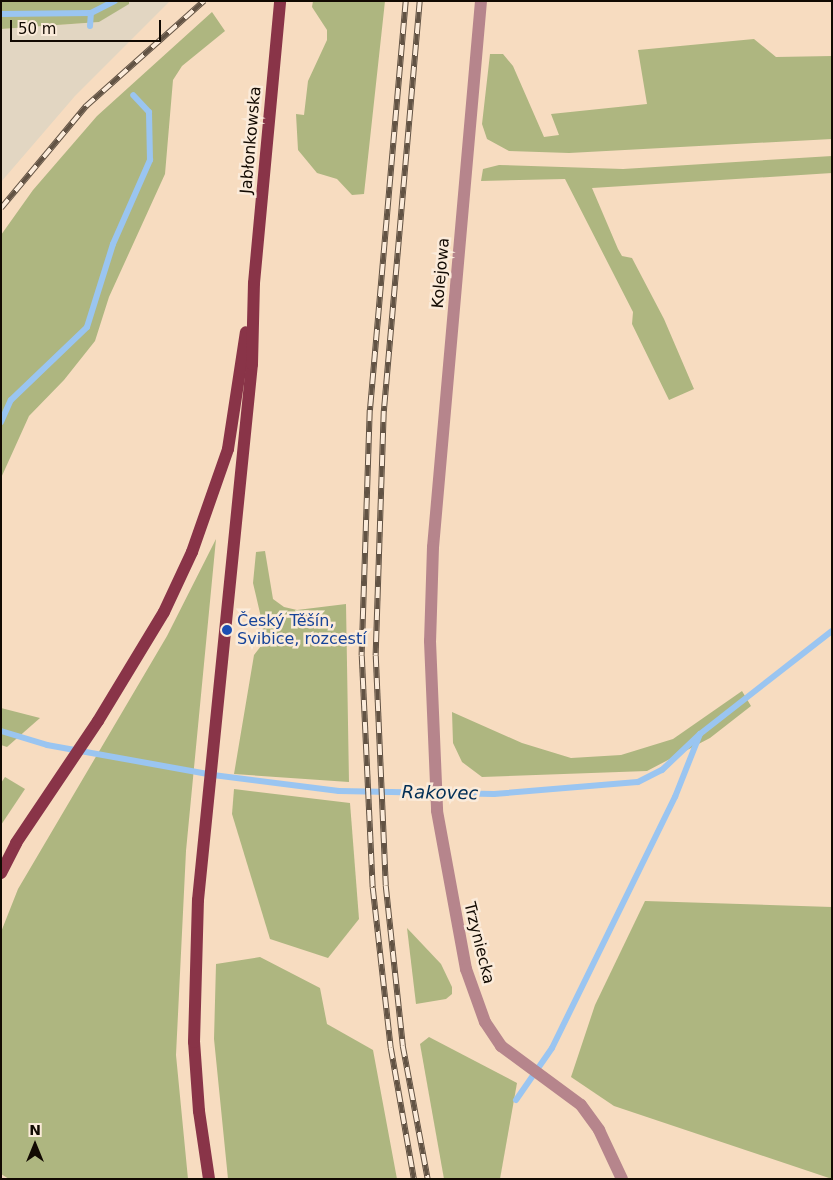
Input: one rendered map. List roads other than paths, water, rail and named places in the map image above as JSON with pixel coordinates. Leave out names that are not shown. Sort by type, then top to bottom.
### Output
[{"type":"main road","name":"Jabłonkowska","points":[[254,283],[280,1]]},
{"type":"main road","points":[[1,873],[16,843],[90,733],[164,612],[212,502],[228,449],[254,283]]},
{"type":"main road","points":[[209,1179],[199,1111],[194,1042],[198,900],[252,364],[254,283]]},
{"type":"street","name":"Kolejowa","points":[[435,779],[430,641],[433,547],[481,1]]},
{"type":"street","name":"Trzyniecka","points":[[435,779],[437,811],[466,969],[485,1022],[501,1046],[525,1066],[548,1080],[581,1105],[599,1130],[622,1179]]},
{"type":"waterway","points":[[90,26],[91,13],[115,1]]},
{"type":"waterway","points":[[1,14],[91,13]]},
{"type":"waterway","points":[[1,422],[11,400],[87,327],[113,244],[150,160],[149,112],[133,95]]},
{"type":"waterway","name":"Rakovec","points":[[1,731],[47,745],[213,775],[339,791],[494,794],[638,782],[662,770],[700,734],[832,631]]},
{"type":"waterway","points":[[516,1100],[552,1048],[675,797],[700,734]]},
{"type":"railway","points":[[1,208],[86,106],[204,1]]},
{"type":"railway","points":[[406,1],[370,410],[362,656],[373,888],[391,1048],[414,1179]]},
{"type":"railway","points":[[420,1],[384,411],[376,656],[386,886],[403,1046],[428,1179]]},
{"type":"place","name":"Český Těšín, Svibice, rozcestí","points":[[227,630]]}]
